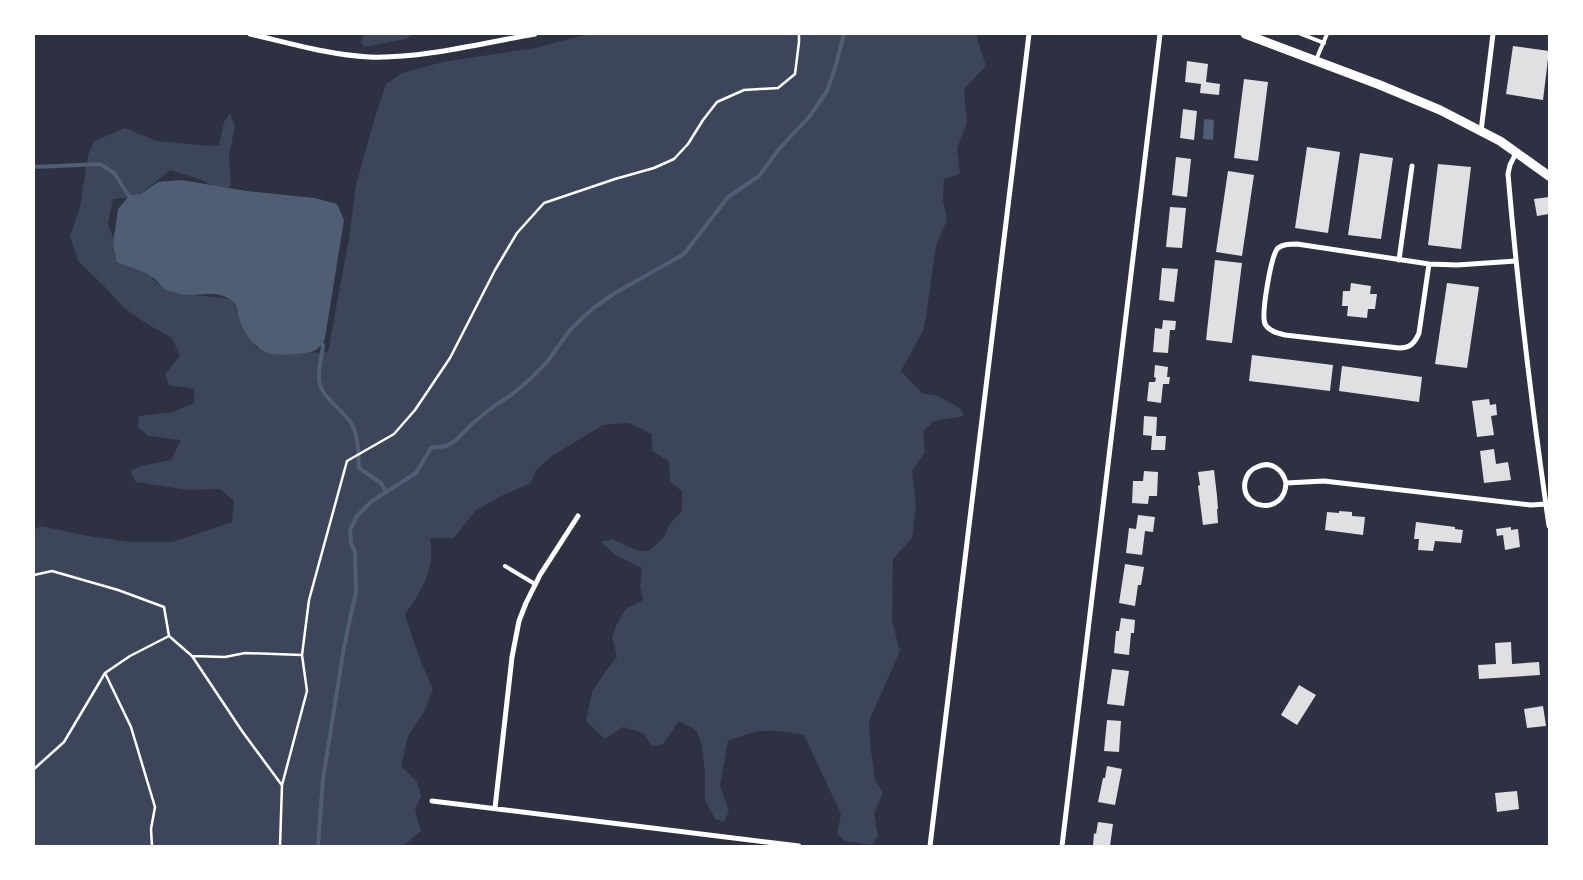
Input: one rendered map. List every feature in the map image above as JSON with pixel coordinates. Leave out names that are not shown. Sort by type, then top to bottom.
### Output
[{"type":"street","points":[[250,34],[333,53],[371,57],[425,53],[535,34]]},
{"type":"street","points":[[930,846],[1029,34]]},
{"type":"street","points":[[1062,846],[1160,34]]},
{"type":"street","points":[[1244,34],[1408,96],[1481,131],[1549,176]]},
{"type":"street","points":[[1481,131],[1493,34]]},
{"type":"street","points":[[1516,153],[1508,174],[1530,386],[1549,526]]},
{"type":"street","points":[[1399,260],[1412,166]]},
{"type":"street","points":[[1429,264],[1419,333],[1413,344],[1408,347],[1399,348],[1285,335],[1271,330],[1265,323],[1264,311],[1273,259],[1279,248],[1286,244],[1297,244],[1429,264],[1457,265],[1516,261]]},
{"type":"street","points":[[1263,465],[1276,467],[1281,471],[1286,483],[1284,496],[1268,506],[1254,503],[1246,492],[1245,484],[1246,477],[1250,471],[1263,465]]},
{"type":"street","points":[[1286,483],[1324,481],[1531,506],[1546,504]]},
{"type":"street","points":[[495,808],[515,636],[519,621],[535,584],[578,516]]},
{"type":"street","points":[[432,801],[799,846]]},
{"type":"lane","points":[[1301,34],[1324,43]]},
{"type":"lane","points":[[1316,60],[1327,34]]},
{"type":"lane","points":[[505,566],[535,584]]},
{"type":"path","points":[[280,846],[282,785],[307,691],[302,655],[309,600],[347,461],[394,434],[415,410],[450,358],[495,270],[517,234],[544,203],[674,160],[688,144],[717,102],[744,90],[778,88],[795,74],[800,42],[799,34]]},
{"type":"path","points":[[34,574],[52,571],[118,590],[164,607],[170,636],[192,656],[242,731],[282,785]]},
{"type":"path","points":[[34,769],[64,742],[105,673],[130,656],[170,636]]},
{"type":"path","points":[[192,656],[225,657],[245,653],[302,655]]},
{"type":"path","points":[[105,673],[131,727],[155,807],[151,828],[152,846]]},
{"type":"shaded area","points":[[364,34],[414,34],[406,39],[364,47],[361,43]]},
{"type":"shaded area","points":[[589,34],[978,34],[977,38],[986,66],[964,89],[967,123],[957,148],[960,174],[944,179],[943,200],[947,220],[936,246],[924,329],[901,371],[922,393],[938,396],[960,408],[964,416],[934,421],[923,431],[925,452],[912,471],[916,507],[912,538],[893,559],[892,621],[900,651],[869,721],[875,780],[883,793],[874,813],[878,836],[872,845],[845,841],[837,834],[841,814],[804,735],[766,731],[748,734],[728,741],[720,786],[729,811],[724,822],[715,819],[705,800],[705,772],[701,742],[696,730],[679,721],[663,744],[652,746],[643,733],[623,727],[605,739],[586,721],[592,692],[617,657],[612,637],[616,626],[626,609],[643,600],[640,587],[642,568],[615,555],[601,542],[612,539],[639,551],[649,551],[664,537],[669,525],[682,511],[682,491],[670,482],[669,461],[652,451],[652,434],[629,423],[603,425],[552,456],[536,470],[531,483],[501,496],[475,511],[454,538],[430,538],[431,559],[426,579],[405,615],[421,662],[433,689],[425,710],[408,736],[401,766],[417,782],[421,796],[415,810],[421,831],[403,846],[34,846],[34,529],[42,526],[88,536],[131,542],[172,542],[232,522],[234,501],[220,489],[187,490],[136,482],[130,471],[144,465],[171,460],[181,440],[148,436],[138,427],[139,416],[173,412],[194,403],[194,389],[169,385],[165,374],[180,356],[172,338],[147,324],[123,307],[78,261],[70,236],[80,207],[88,155],[94,141],[125,128],[157,141],[211,146],[219,145],[224,122],[230,113],[235,126],[229,155],[231,186],[219,189],[199,179],[170,170],[137,197],[113,199],[108,224],[120,254],[141,265],[157,283],[185,294],[232,299],[256,348],[301,353],[328,352],[349,238],[356,185],[386,84],[402,73],[443,62],[535,48]]},
{"type":"shaded area","points":[[1204,119],[1214,120],[1213,140],[1203,139]]},
{"type":"shaded area","points":[[181,180],[247,191],[315,198],[337,204],[344,220],[325,338],[322,344],[313,352],[281,355],[263,351],[246,334],[236,305],[230,299],[215,294],[186,295],[175,293],[165,289],[148,274],[117,262],[113,244],[118,209],[129,196],[141,194],[158,182]]},
{"type":"building","points":[[1513,46],[1549,51],[1543,100],[1506,94]]},
{"type":"building","points":[[1187,61],[1208,64],[1206,82],[1220,84],[1219,95],[1200,93],[1201,84],[1185,82]]},
{"type":"building","points":[[1244,79],[1268,82],[1258,161],[1234,158]]},
{"type":"building","points":[[1183,109],[1197,111],[1194,140],[1180,138]]},
{"type":"building","points":[[1307,147],[1340,152],[1328,233],[1295,228]]},
{"type":"building","points":[[1360,153],[1393,158],[1381,239],[1348,235]]},
{"type":"building","points":[[1176,157],[1191,159],[1187,197],[1172,195]]},
{"type":"building","points":[[1438,164],[1471,167],[1461,249],[1428,245]]},
{"type":"building","points":[[1228,171],[1254,175],[1242,256],[1216,252]]},
{"type":"building","points":[[1549,197],[1549,214],[1537,216],[1534,199]]},
{"type":"building","points":[[1170,207],[1186,208],[1182,248],[1166,247]]},
{"type":"building","points":[[1215,260],[1242,263],[1232,343],[1206,340]]},
{"type":"building","points":[[1162,268],[1178,269],[1174,302],[1159,300]]},
{"type":"building","points":[[1351,283],[1371,286],[1370,294],[1377,294],[1375,309],[1368,309],[1367,318],[1347,316],[1348,306],[1342,306],[1343,291],[1350,291]]},
{"type":"building","points":[[1447,283],[1479,287],[1467,368],[1435,364]]},
{"type":"building","points":[[1163,320],[1176,321],[1175,330],[1170,330],[1168,353],[1153,352],[1155,328],[1162,329]]},
{"type":"building","points":[[1252,355],[1333,365],[1330,391],[1249,381]]},
{"type":"building","points":[[1155,365],[1168,367],[1167,377],[1170,377],[1169,384],[1163,384],[1161,403],[1147,401],[1149,382],[1155,382],[1156,378],[1154,377]]},
{"type":"building","points":[[1342,366],[1422,377],[1419,402],[1339,391]]},
{"type":"building","points":[[1489,399],[1490,405],[1496,404],[1497,415],[1491,416],[1494,435],[1477,437],[1472,401]]},
{"type":"building","points":[[1144,416],[1157,417],[1156,436],[1166,436],[1165,450],[1151,450],[1152,436],[1143,435]]},
{"type":"building","points":[[1494,449],[1496,464],[1508,462],[1511,480],[1484,483],[1480,451]]},
{"type":"building","points":[[1214,470],[1218,523],[1203,525],[1198,472]]},
{"type":"building","points":[[1144,471],[1158,472],[1157,496],[1149,496],[1148,504],[1132,503],[1133,481],[1143,481]]},
{"type":"building","points":[[1339,511],[1352,512],[1352,516],[1365,517],[1363,535],[1325,530],[1327,512],[1339,513]]},
{"type":"building","points":[[1138,515],[1155,517],[1153,532],[1145,531],[1142,555],[1126,553],[1129,528],[1136,529]]},
{"type":"building","points":[[1416,522],[1455,527],[1455,529],[1463,530],[1461,543],[1435,541],[1433,551],[1418,550],[1419,539],[1414,539]]},
{"type":"building","points":[[1511,527],[1511,530],[1518,529],[1520,547],[1505,550],[1503,535],[1497,536],[1496,529]]},
{"type":"building","points":[[1125,564],[1144,567],[1141,585],[1138,585],[1135,606],[1119,603]]},
{"type":"building","points":[[1121,618],[1135,620],[1134,633],[1131,633],[1129,655],[1114,653],[1116,631],[1119,631]]},
{"type":"building","points":[[1511,642],[1512,664],[1539,662],[1540,675],[1479,679],[1478,665],[1496,664],[1495,643]]},
{"type":"building","points":[[1112,669],[1129,671],[1124,706],[1107,704]]},
{"type":"building","points":[[1299,685],[1316,695],[1297,725],[1281,715]]},
{"type":"building","points":[[1543,706],[1546,726],[1527,728],[1524,709]]},
{"type":"building","points":[[1107,720],[1121,721],[1119,752],[1104,751]]},
{"type":"building","points":[[1107,766],[1122,769],[1115,805],[1098,802]]},
{"type":"building","points":[[1517,791],[1519,809],[1497,812],[1495,793]]},
{"type":"building","points":[[1098,822],[1113,824],[1110,846],[1093,846],[1094,833],[1096,834]]},
{"type":"waterway","points":[[318,846],[323,779],[344,647],[356,592],[355,552],[351,543],[350,530],[357,516],[372,501],[416,473],[431,448],[446,446],[455,441],[473,423],[528,381],[547,362],[570,330],[592,309],[615,293],[684,254],[728,197],[759,176],[779,149],[809,117],[827,91],[844,34]]},
{"type":"waterway","points":[[34,167],[100,164],[114,173],[133,199]]},
{"type":"waterway","points":[[321,343],[323,345],[319,371],[320,386],[354,428],[358,445],[359,468],[381,483],[386,492]]}]
